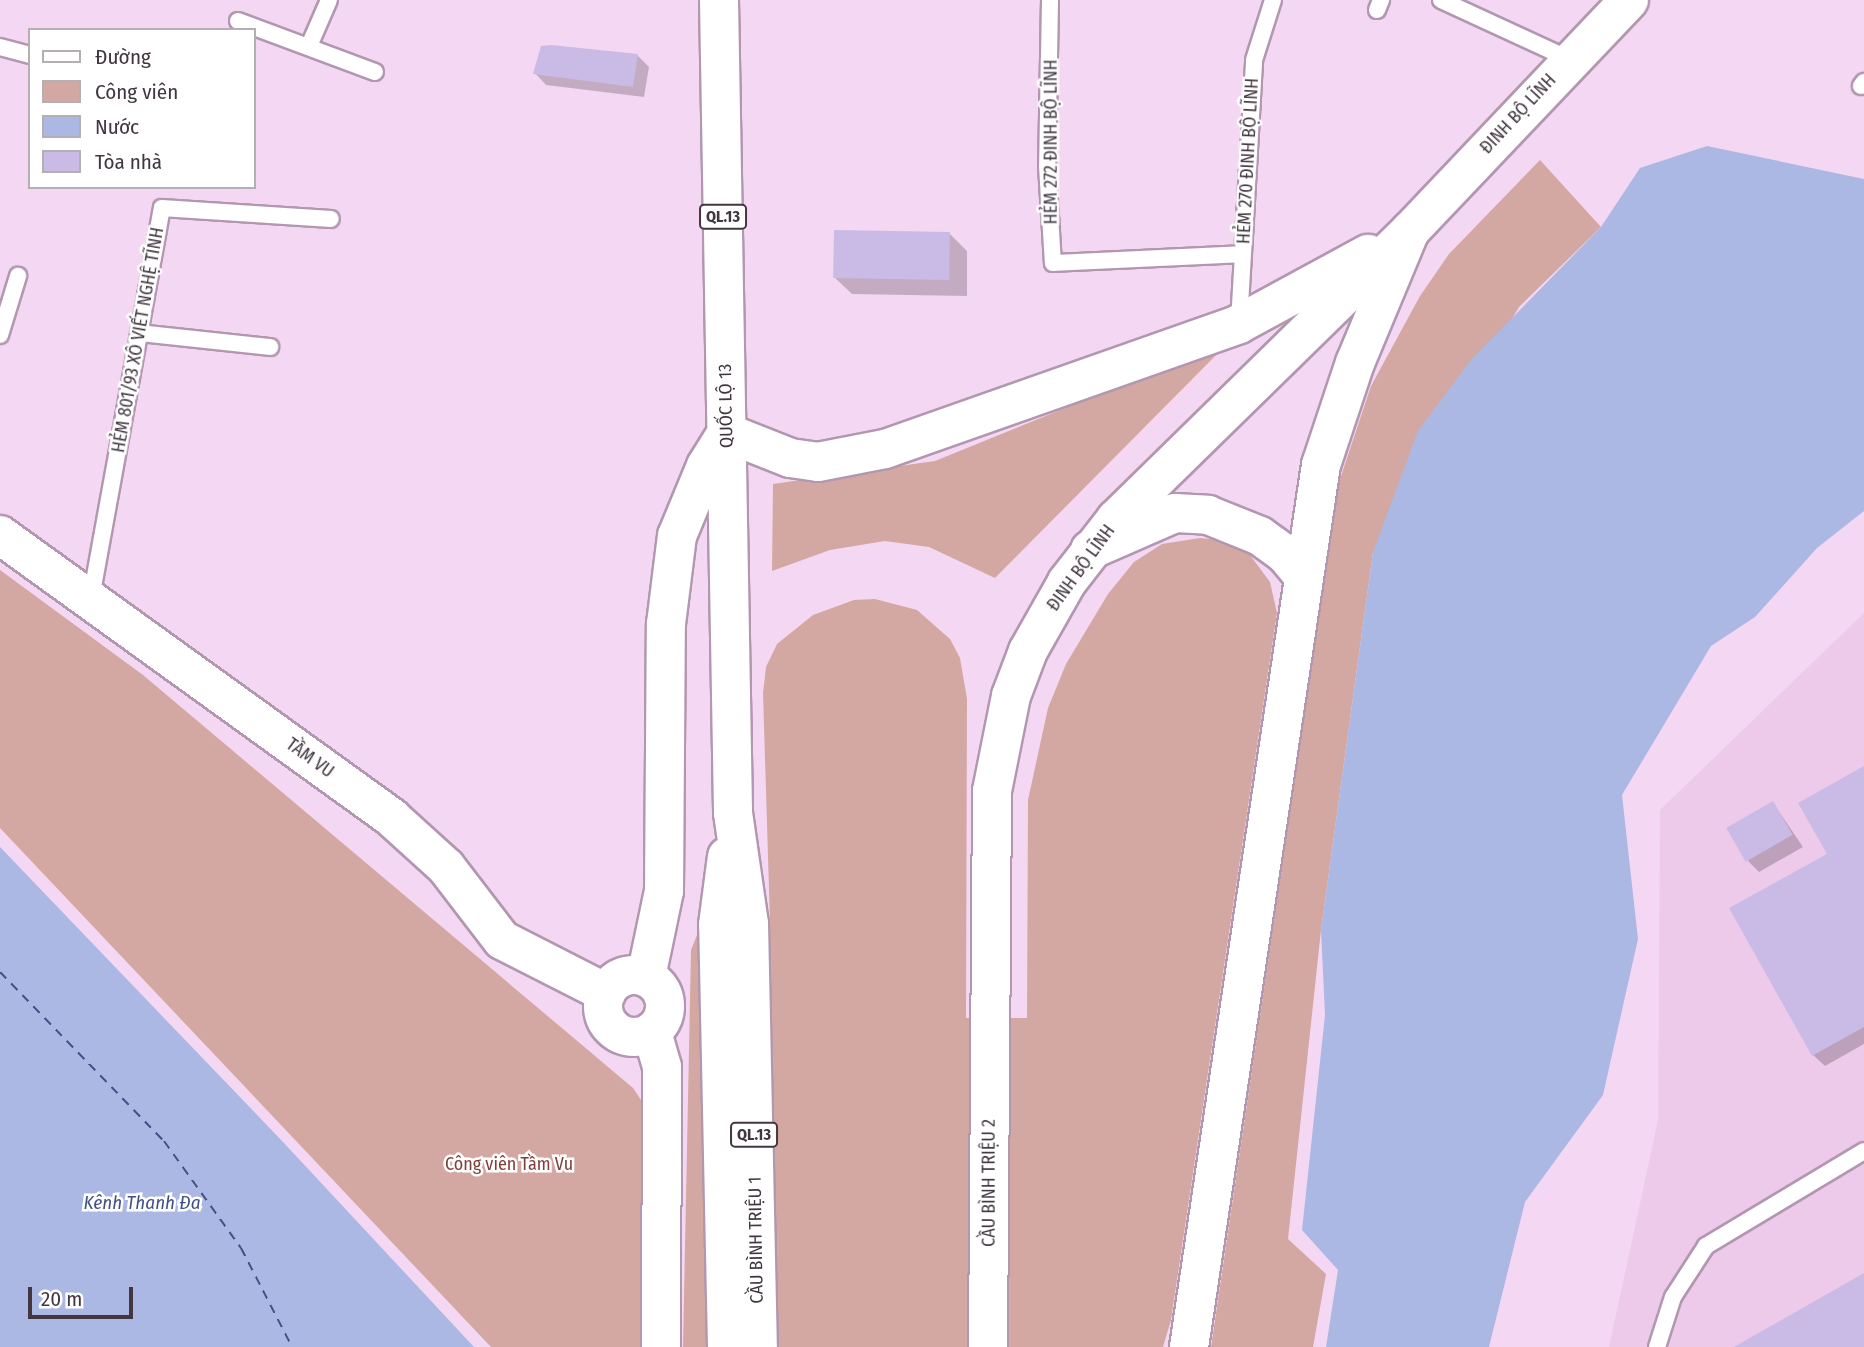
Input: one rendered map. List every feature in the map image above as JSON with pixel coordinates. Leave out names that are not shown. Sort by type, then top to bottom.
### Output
[{"type":"main road","name":"QUỐC LỘ 13","points":[[719,0],[734,924]]},
{"type":"main road","name":"ĐINH BỘ LĨNH","points":[[989,1018],[990,839],[999,743],[1028,651],[1090,550],[1410,231],[1569,60],[1629,0]]},
{"type":"main road","name":"ĐINH BỘ LĨNH","points":[[727,433],[790,458],[818,462],[856,457],[1239,324],[1410,231]]},
{"type":"main road","points":[[1189,1347],[1302,575],[1321,465],[1355,363],[1410,231]]},
{"type":"main road","points":[[646,977],[664,891],[666,624],[677,536],[706,466],[727,433]]},
{"type":"main road","points":[[1090,550],[1175,513],[1208,515],[1260,536],[1286,554],[1302,575]]},
{"type":"main road","name":"TẦM VU","points":[[0,535],[91,598],[392,818],[446,867],[502,940],[606,993]]},
{"type":"main road","name":"CẦU BÌNH TRIỆU 1","points":[[727,1347],[734,924]]},
{"type":"main road","name":"CẦU BÌNH TRIỆU 1","points":[[734,924],[758,1347]]},
{"type":"main road","points":[[646,977],[621,978],[606,993],[603,1006],[612,1030],[624,1036],[652,1032]]},
{"type":"main road","points":[[646,977],[664,997],[664,1010],[652,1032],[662,1067],[661,1347]]},
{"type":"main road","name":"CẦU BÌNH TRIỆU 2","points":[[988,1347],[989,1018]]},
{"type":"lane","points":[[309,46],[329,0]]},
{"type":"lane","name":"HẺM 272 ĐINH BỘ LĨNH","points":[[1050,0],[1047,166],[1053,263],[1243,254]]},
{"type":"lane","name":"HẺM 270 ĐINH BỘ LĨNH","points":[[1239,324],[1254,60],[1273,0]]},
{"type":"lane","points":[[1441,0],[1569,60]]},
{"type":"lane","points":[[238,21],[375,72]]},
{"type":"lane","points":[[0,47],[28,54]]},
{"type":"lane","name":"HẺM 801/93 XÔ VIẾT NGHỆ TĨNH","points":[[91,598],[162,208],[331,219]]},
{"type":"lane","points":[[0,335],[18,276]]},
{"type":"lane","points":[[139,333],[270,347]]},
{"type":"lane","points":[[1657,1347],[1673,1297],[1706,1246],[1864,1151]]},
{"type":"shaded area","points":[[1864,613],[1864,1347],[1609,1347],[1658,1120],[1660,810]]},
{"type":"green space","points":[[1540,160],[1601,227],[1519,307],[1373,552],[1321,930],[1288,1239],[1326,1274],[1313,1347],[1211,1347],[1339,482],[1371,386],[1420,296],[1449,254]]},
{"type":"green space","points":[[1230,341],[995,578],[929,547],[885,541],[830,550],[772,571],[773,484],[935,461]]},
{"type":"green space","points":[[1200,538],[1221,540],[1250,555],[1270,582],[1277,613],[1171,1320],[1163,1347],[683,1347],[691,950],[701,925],[770,922],[763,693],[766,667],[777,644],[813,615],[854,600],[875,599],[917,610],[950,639],[960,658],[967,699],[966,1018],[1027,1018],[1028,800],[1048,708],[1066,664],[1108,594],[1134,562],[1162,544]]},
{"type":"green space","name":"Công viên Tầm Vu","points":[[0,570],[143,675],[633,1088],[641,1100],[649,1129],[642,1347],[491,1347],[0,828]]},
{"type":"water","points":[[1707,146],[1864,179],[1864,511],[1817,548],[1755,617],[1711,646],[1622,795],[1638,939],[1603,1095],[1525,1202],[1489,1347],[1326,1347],[1338,1270],[1302,1230],[1325,1015],[1321,930],[1373,552],[1418,431],[1470,361],[1601,227],[1640,168]]},
{"type":"water","name":"Kênh Thanh Đa","points":[[0,847],[283,1142],[474,1347],[0,1347]]},
{"type":"building","points":[[541,46],[638,54],[633,87],[533,74]]},
{"type":"building","points":[[834,230],[950,232],[949,280],[833,278]]},
{"type":"building","points":[[1864,766],[1864,1027],[1812,1056],[1729,908],[1827,854],[1798,803]]},
{"type":"building","points":[[1773,801],[1792,835],[1746,862],[1726,828]]},
{"type":"building","points":[[1864,1273],[1864,1347],[1734,1347]]},
{"type":"ferry route","points":[[0,972],[164,1141],[241,1248],[292,1347]]}]
